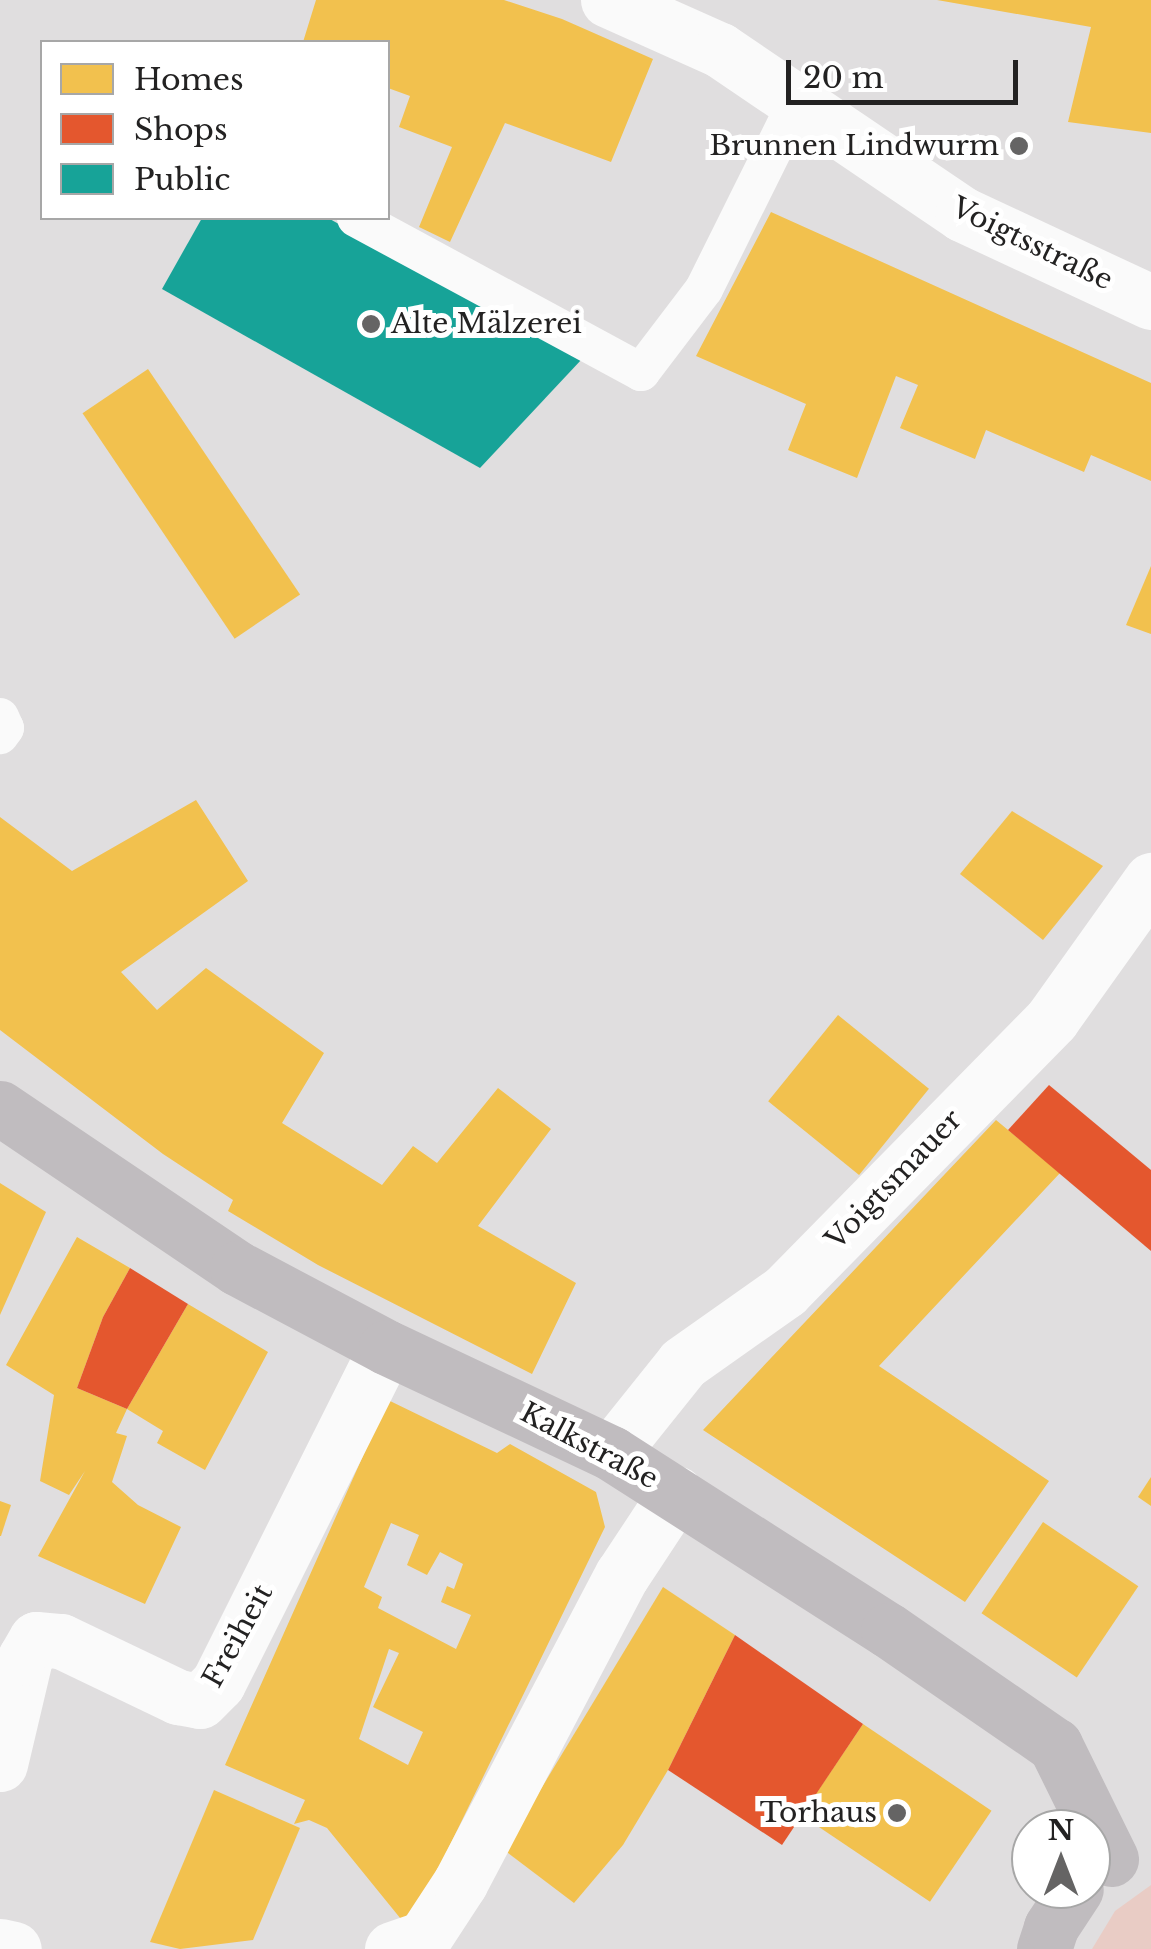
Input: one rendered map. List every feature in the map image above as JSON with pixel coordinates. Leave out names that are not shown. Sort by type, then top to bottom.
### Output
[{"type":"main road","name":"Kalkstraße","points":[[0,1108],[130,1200],[237,1268],[386,1347],[611,1453],[888,1630],[1055,1745],[1083,1809]]},
{"type":"main road","points":[[1044,1949],[1051,1926],[1067,1909]]},
{"type":"street","name":"Voigtsstraße","points":[[608,0],[720,50],[962,214],[1151,302]]},
{"type":"street","name":"Voigtsmauer","points":[[611,1453],[683,1362],[785,1291],[1052,1019],[1151,880]]},
{"type":"street","name":"Freiheit","points":[[0,1764],[25,1658],[36,1639],[61,1641],[178,1697],[200,1701],[218,1683],[386,1347]]},
{"type":"street","points":[[392,1949],[424,1938],[460,1882],[622,1575],[676,1494]]},
{"type":"street","points":[[0,1946],[14,1949]]},
{"type":"lane","points":[[360,220],[640,372],[704,289],[798,102]]},
{"type":"lane","points":[[0,717],[4,728],[0,735]]},
{"type":"shaded area","points":[[1151,1885],[1151,1949],[1092,1949],[1115,1911]]},
{"type":"building: Homes","points":[[316,0],[504,0],[562,19],[653,59],[611,162],[505,123],[450,242],[419,227],[452,147],[399,127],[410,96],[390,89],[390,40],[304,40]]},
{"type":"building: Homes","points":[[937,0],[1151,0],[1151,133],[1068,122],[1091,27]]},
{"type":"building: Homes","points":[[771,212],[1151,383],[1151,481],[1091,455],[1084,472],[986,430],[975,459],[900,428],[918,385],[896,376],[857,478],[788,450],[806,404],[696,356]]},
{"type":"building: Homes","points":[[148,369],[300,594],[235,639],[83,413]]},
{"type":"building: Homes","points":[[1151,566],[1151,634],[1126,625]]},
{"type":"building: Homes","points":[[196,800],[248,881],[121,972],[157,1010],[206,968],[324,1053],[282,1123],[382,1185],[413,1146],[437,1163],[498,1088],[551,1129],[478,1226],[576,1283],[532,1374],[318,1265],[228,1211],[233,1200],[163,1154],[0,1030],[0,817],[72,871]]},
{"type":"building: Homes","points":[[1012,811],[1103,866],[1043,940],[960,874]]},
{"type":"building: Homes","points":[[838,1015],[929,1089],[859,1175],[768,1101]]},
{"type":"building: Homes","points":[[996,1120],[1060,1173],[879,1366],[1049,1481],[965,1602],[703,1430]]},
{"type":"building: Homes","points":[[0,1183],[46,1212],[0,1315]]},
{"type":"building: Homes","points":[[77,1237],[130,1268],[103,1317],[77,1388],[127,1409],[116,1433],[127,1436],[112,1482],[138,1505],[181,1527],[145,1604],[38,1556],[85,1471],[69,1495],[40,1481],[54,1395],[6,1365]]},
{"type":"building: Homes","points":[[188,1304],[268,1352],[205,1470],[157,1443],[163,1431],[127,1409]]},
{"type":"building: Homes","points":[[388,1400],[497,1453],[510,1444],[596,1492],[605,1527],[409,1929],[327,1828],[309,1820],[294,1824],[305,1800],[225,1765]],"holes":[[[391,1523],[419,1535],[407,1565],[427,1575],[440,1552],[463,1564],[454,1589],[447,1586],[441,1602],[471,1615],[456,1649],[378,1608],[382,1597],[364,1587]],[[389,1649],[399,1653],[373,1707],[423,1732],[408,1765],[359,1739]]]},
{"type":"building: Homes","points":[[1151,1477],[1151,1506],[1138,1497]]},
{"type":"building: Homes","points":[[0,1501],[11,1505],[1,1536],[0,1536]]},
{"type":"building: Homes","points":[[1043,1522],[1138,1586],[1077,1678],[981,1613]]},
{"type":"building: Homes","points":[[663,1587],[735,1635],[668,1770],[623,1845],[574,1903],[504,1850]]},
{"type":"building: Homes","name":"Torhaus","points":[[863,1724],[992,1811],[930,1902],[801,1815]]},
{"type":"building: Homes","points":[[214,1790],[300,1828],[253,1940],[180,1949],[150,1942]]},
{"type":"building: Shops","points":[[1049,1085],[1151,1170],[1151,1251],[1008,1130]]},
{"type":"building: Shops","points":[[130,1268],[188,1304],[127,1409],[77,1388],[103,1317]]},
{"type":"building: Shops","points":[[735,1635],[863,1724],[782,1845],[668,1770]]},
{"type":"building: Public","name":"Alte Mälzerei","points":[[201,220],[332,220],[582,359],[480,468],[162,289]]},
{"type":"place","name":"Brunnen Lindwurm","points":[[1019,146]]},
{"type":"place","name":"Alte Mälzerei","points":[[371,324]]},
{"type":"place","name":"Torhaus","points":[[897,1813]]}]
